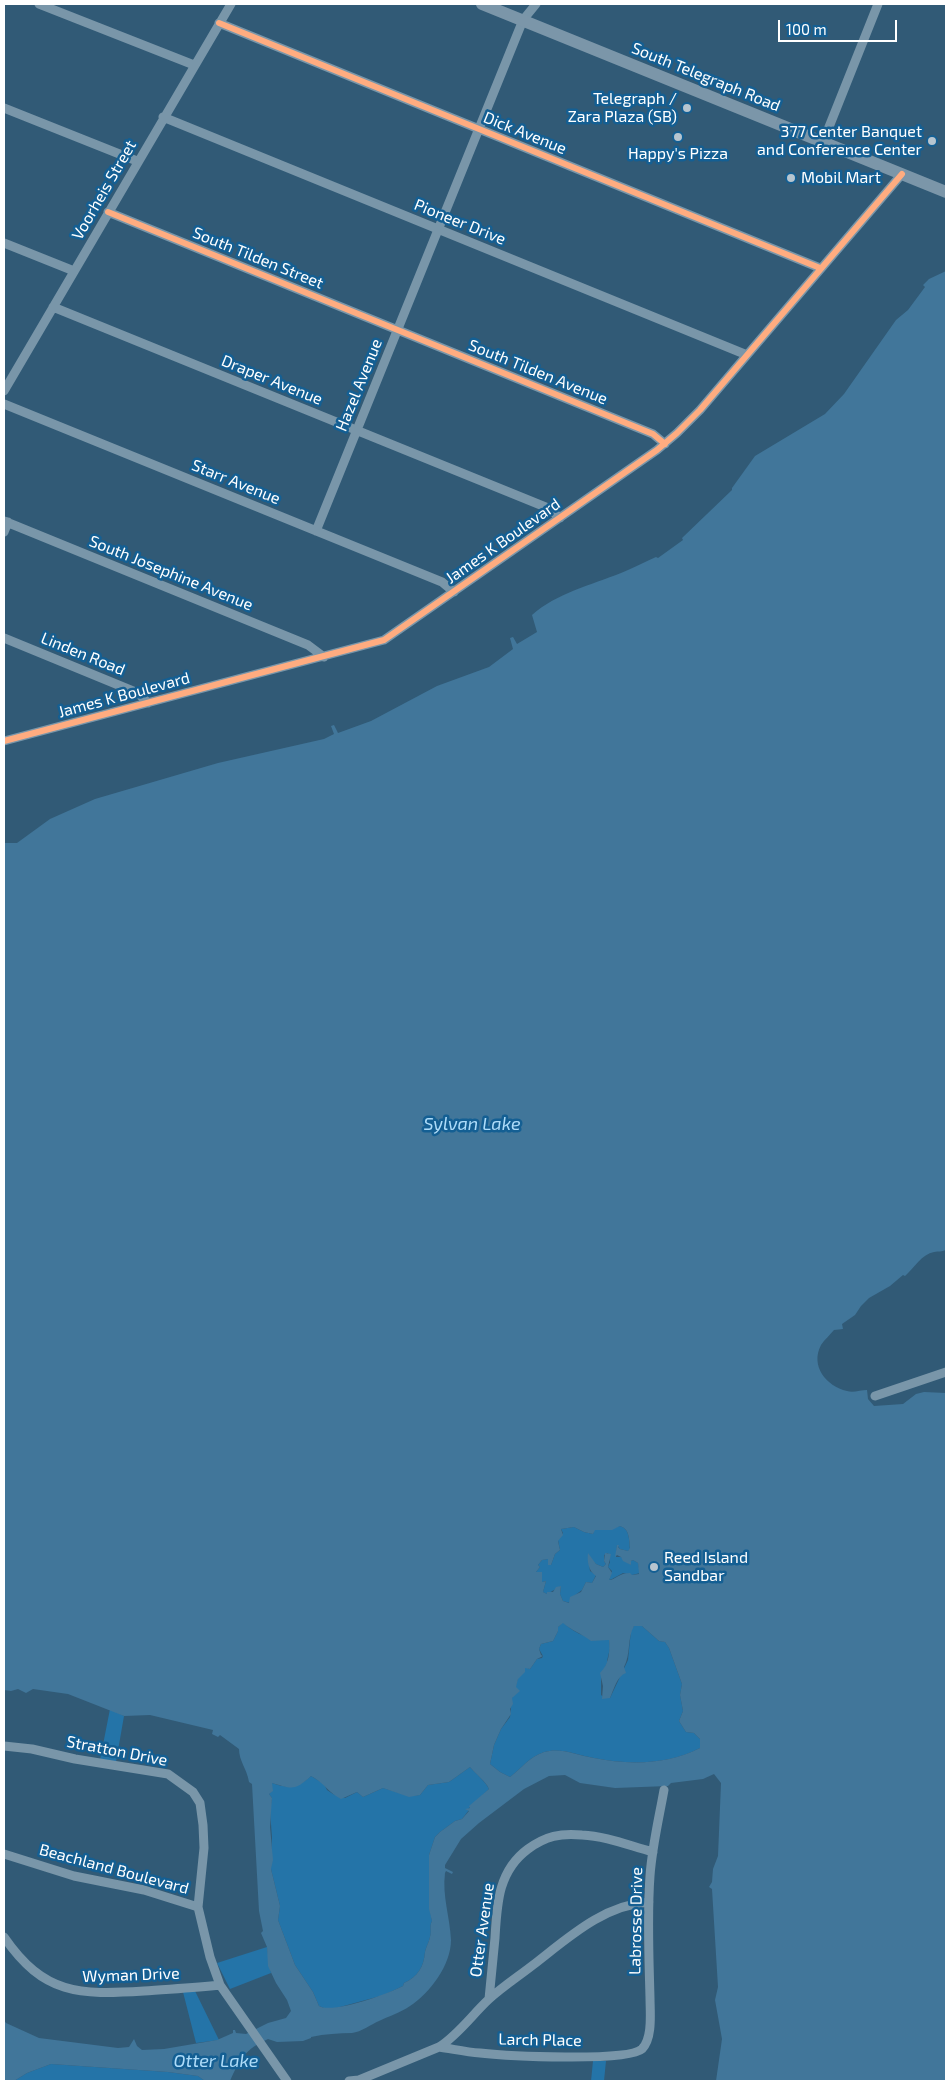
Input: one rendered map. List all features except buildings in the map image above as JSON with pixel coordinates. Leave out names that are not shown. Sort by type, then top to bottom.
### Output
[{"type":"highway","name":"South Telegraph Road","points":[[482,4],[946,192]]},
{"type":"street","points":[[39,4],[194,65]]},
{"type":"street","name":"Voorheis Street","points":[[4,391],[7,380],[74,272],[137,161],[231,4]]},
{"type":"street","name":"Hazel Avenue","points":[[316,531],[523,20],[536,4]]},
{"type":"street","points":[[823,142],[878,4]]},
{"type":"street","name":"Dick Avenue","points":[[219,23],[820,268]]},
{"type":"street","points":[[4,108],[137,161]]},
{"type":"street","name":"Pioneer Drive","points":[[163,117],[747,355]]},
{"type":"street","name":"James K Boulevard","points":[[4,741],[384,640],[665,444],[689,422],[902,174]]},
{"type":"street","name":"South Tilden Street","points":[[108,212],[398,330]]},
{"type":"street","points":[[4,243],[74,272]]},
{"type":"street","name":"Draper Avenue","points":[[53,307],[548,508],[560,518]]},
{"type":"street","name":"South Tilden Avenue","points":[[398,330],[653,434],[665,444]]},
{"type":"street","name":"Starr Avenue","points":[[4,404],[442,582],[454,592]]},
{"type":"street","points":[[4,532],[6,522]]},
{"type":"street","name":"South Josephine Avenue","points":[[6,522],[308,645],[324,657]]},
{"type":"street","name":"Linden Road","points":[[4,638],[133,691],[148,703]]},
{"type":"street","points":[[875,1396],[946,1372]]},
{"type":"street","name":"Stratton Drive","points":[[4,1746],[32,1749],[75,1759],[168,1774],[193,1792],[200,1804],[204,1848],[198,1906]]},
{"type":"street","name":"Labrosse Drive","points":[[639,2051],[646,2043],[650,2026],[648,1902],[653,1852],[664,1790]]},
{"type":"street","name":"Otter Avenue","points":[[349,2081],[359,2081],[448,2042],[489,1999],[497,1906],[501,1887],[506,1873],[523,1853],[540,1840],[561,1834],[598,1837],[653,1852]]},
{"type":"street","name":"Beachland Boulevard","points":[[4,1854],[74,1876],[144,1890],[198,1906],[210,1957],[220,1985],[287,2081]]},
{"type":"street","points":[[489,1999],[599,1916],[623,1906],[648,1902]]},
{"type":"street","name":"Wyman Drive","points":[[4,1937],[21,1958],[44,1978],[76,1992],[102,1994],[220,1985]]},
{"type":"street","name":"Larch Place","points":[[439,2047],[478,2053],[524,2056],[619,2056],[639,2051]]},
{"type":"shaded area","points":[[620,1526],[627,1532],[630,1549],[628,1551],[620,1549],[617,1545],[616,1557],[621,1557],[631,1565],[633,1560],[638,1563],[640,1573],[632,1575],[623,1573],[609,1580],[612,1571],[608,1567],[610,1562],[608,1553],[604,1555],[606,1564],[603,1567],[596,1564],[588,1556],[590,1571],[596,1575],[592,1583],[586,1582],[582,1590],[574,1596],[570,1603],[563,1601],[560,1594],[561,1586],[547,1594],[543,1592],[546,1581],[542,1582],[542,1574],[536,1572],[540,1567],[538,1565],[542,1560],[548,1559],[548,1565],[551,1565],[555,1554],[560,1550],[558,1540],[563,1533],[561,1529],[574,1527],[593,1534],[594,1530]]},
{"type":"shaded area","points":[[563,1622],[584,1636],[609,1640],[608,1661],[601,1676],[601,1695],[605,1698],[610,1698],[628,1660],[631,1630],[634,1626],[642,1626],[659,1641],[665,1642],[682,1684],[680,1695],[683,1711],[679,1721],[686,1732],[694,1733],[700,1739],[700,1748],[675,1758],[648,1762],[621,1762],[556,1750],[544,1752],[534,1757],[510,1777],[490,1764],[494,1745],[501,1729],[510,1717],[512,1698],[518,1678],[525,1667],[530,1669],[537,1659],[542,1658],[543,1656],[539,1649],[541,1644],[553,1641],[558,1627]]},
{"type":"shaded area","points":[[110,1709],[124,1716],[116,1762],[100,1760]]},
{"type":"shaded area","points":[[470,1767],[489,1789],[467,1810],[469,1810],[462,1819],[455,1821],[435,1837],[429,1855],[431,1935],[419,1970],[403,1986],[384,1995],[329,2010],[319,2006],[313,1992],[295,1965],[278,1920],[280,1906],[271,1869],[272,1837],[270,1811],[272,1798],[269,1794],[272,1783],[288,1787],[302,1783],[311,1776],[324,1784],[327,1790],[333,1794],[345,1798],[357,1792],[363,1797],[383,1788],[409,1796],[420,1795],[428,1785],[449,1782]]},
{"type":"shaded area","points":[[267,1947],[271,1973],[230,1989],[217,1963]]},
{"type":"shaded area","points":[[195,1991],[219,2040],[196,2043],[183,1992]]},
{"type":"shaded area","points":[[593,2061],[606,2061],[604,2081],[591,2081]]},
{"type":"shaded area","points":[[51,2064],[168,2072],[198,2076],[205,2081],[14,2081],[27,2073]]},
{"type":"water","name":"Sylvan Lake","points":[[946,271],[946,1250],[926,1255],[905,1276],[903,1275],[890,1286],[869,1298],[855,1315],[842,1324],[843,1329],[834,1330],[824,1341],[817,1360],[822,1374],[833,1385],[849,1392],[867,1390],[868,1399],[874,1406],[903,1404],[916,1394],[924,1392],[946,1393],[946,2081],[716,2081],[722,2039],[715,2000],[718,1987],[712,1889],[709,1887],[718,1856],[721,1783],[714,1774],[703,1779],[671,1783],[668,1786],[615,1788],[580,1783],[565,1775],[549,1776],[524,1789],[461,1839],[445,1865],[445,1868],[453,1872],[452,1874],[446,1871],[444,1882],[451,1940],[447,1959],[438,1978],[425,1994],[410,2006],[359,2031],[316,2036],[303,2041],[277,2042],[268,2039],[254,2047],[244,2056],[230,2081],[205,2081],[198,2076],[168,2072],[51,2064],[27,2073],[14,2081],[4,2081],[4,2020],[6,2023],[39,2038],[118,2048],[129,2047],[134,2039],[137,2046],[142,2050],[164,2049],[217,2040],[233,2033],[233,2030],[236,2033],[246,2034],[268,2023],[286,2018],[291,2011],[268,1966],[267,1947],[261,1933],[263,1931],[259,1911],[252,1784],[249,1782],[239,1749],[220,1735],[218,1737],[212,1734],[213,1730],[150,1715],[124,1716],[68,1694],[33,1689],[26,1693],[18,1689],[4,1690],[4,843],[17,843],[50,819],[95,799],[218,763],[324,739],[334,734],[331,726],[334,725],[338,733],[371,721],[437,686],[489,667],[513,649],[510,638],[513,637],[517,644],[537,632],[532,615],[542,607],[563,595],[626,571],[656,557],[658,558],[683,540],[682,538],[732,490],[755,456],[825,414],[844,394],[896,320],[908,310],[925,287],[923,285],[929,279]],"holes":[[[620,1526],[627,1532],[630,1548],[628,1551],[620,1549],[619,1545],[617,1545],[615,1557],[617,1555],[631,1565],[633,1560],[638,1563],[639,1574],[632,1575],[626,1573],[609,1580],[612,1573],[608,1567],[611,1554],[605,1553],[604,1561],[606,1564],[603,1567],[596,1564],[588,1553],[590,1568],[596,1576],[592,1583],[586,1582],[581,1592],[570,1597],[569,1603],[563,1601],[560,1594],[561,1586],[556,1587],[553,1592],[547,1592],[547,1594],[543,1592],[546,1581],[542,1582],[542,1572],[536,1572],[542,1560],[548,1559],[548,1565],[551,1565],[555,1554],[560,1550],[558,1541],[563,1535],[561,1529],[574,1527],[593,1534],[595,1530],[612,1530]],[[563,1623],[591,1641],[609,1640],[608,1658],[600,1673],[603,1686],[602,1699],[610,1698],[618,1680],[626,1673],[624,1667],[628,1657],[630,1636],[634,1626],[642,1626],[659,1641],[665,1642],[682,1684],[680,1695],[683,1711],[679,1721],[686,1732],[694,1733],[700,1739],[700,1748],[675,1758],[648,1762],[620,1762],[556,1750],[544,1752],[534,1757],[510,1777],[490,1764],[494,1745],[501,1729],[511,1714],[512,1698],[520,1691],[516,1687],[518,1679],[525,1672],[525,1668],[530,1669],[537,1659],[543,1656],[539,1649],[541,1644],[553,1641],[558,1627]],[[470,1767],[489,1789],[469,1806],[470,1808],[465,1809],[469,1811],[462,1819],[455,1821],[435,1837],[429,1855],[431,1935],[419,1970],[403,1986],[385,1994],[347,2005],[326,2008],[319,2006],[313,1992],[295,1965],[278,1920],[280,1906],[271,1869],[273,1860],[270,1827],[272,1798],[269,1794],[273,1791],[272,1783],[284,1787],[293,1787],[301,1784],[311,1776],[341,1799],[357,1792],[363,1797],[383,1788],[409,1797],[420,1795],[428,1785],[449,1782]]]},
{"type":"cycle path","points":[[219,23],[820,268]]},
{"type":"cycle path","points":[[4,741],[384,640],[657,450],[677,433],[700,410],[902,174]]},
{"type":"cycle path","points":[[108,212],[653,434],[665,444]]},
{"type":"place","name":"Telegraph / Zara Plaza (SB)","points":[[687,108]]},
{"type":"place","name":"Happy's Pizza","points":[[678,137]]},
{"type":"place","name":"377 Center Banquet and Conference Center","points":[[932,141]]},
{"type":"place","name":"Mobil Mart","points":[[791,178]]},
{"type":"place","name":"Reed Island Sandbar","points":[[654,1567]]},
{"type":"water label","name":"Otter Lake","points":[[216,2061]]}]
